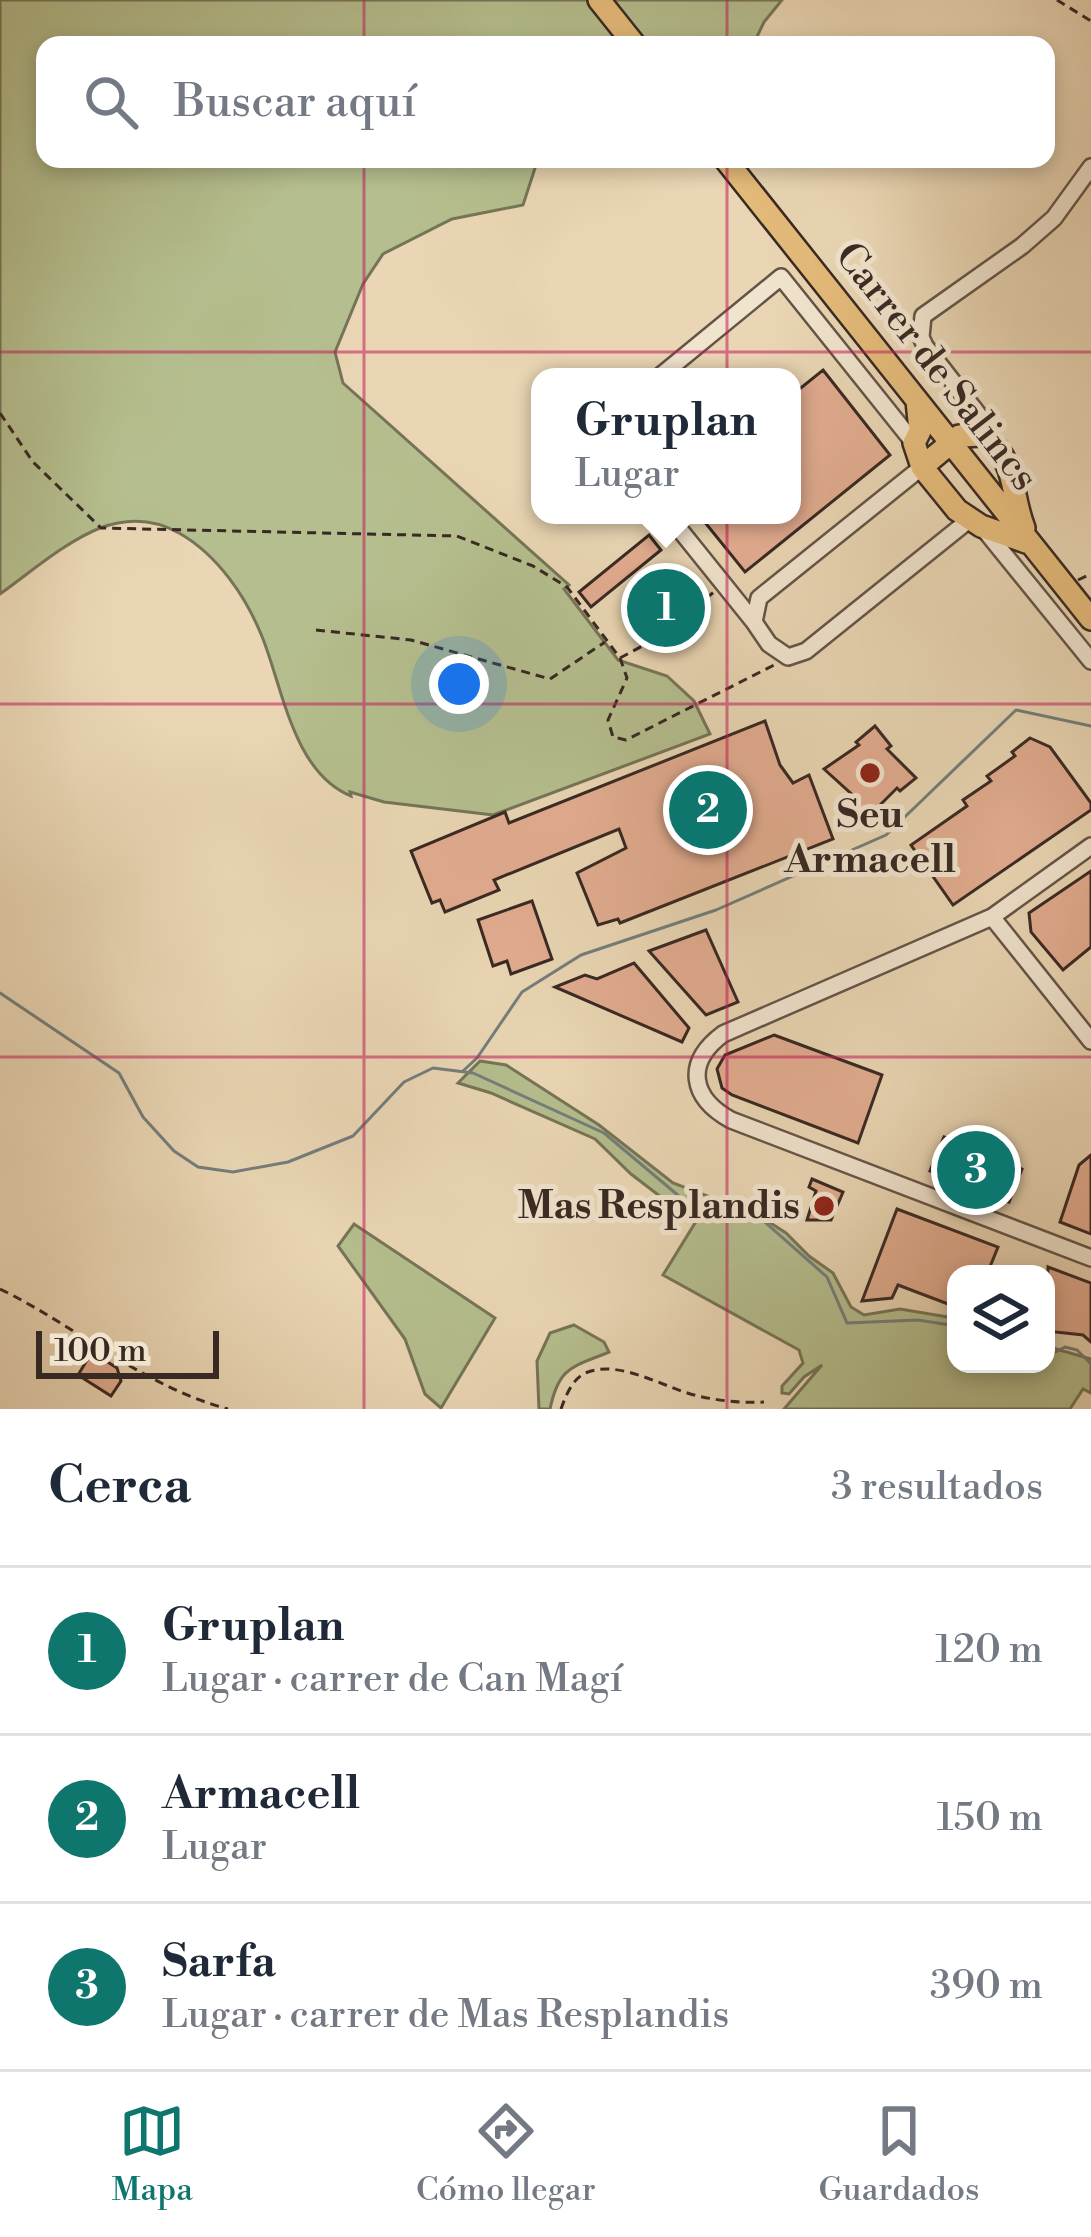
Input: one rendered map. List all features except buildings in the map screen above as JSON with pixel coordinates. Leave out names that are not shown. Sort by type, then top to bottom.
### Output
[{"type":"main road","points":[[599,0],[628,36]]},
{"type":"main road","name":"Carrer de Salincs","points":[[732,168],[1091,619]]},
{"type":"main road","points":[[919,404],[988,438],[1003,452],[1032,545],[975,523],[922,467],[914,443],[920,431],[919,404]]},
{"type":"main road","points":[[922,467],[959,436],[988,438]]},
{"type":"main road","points":[[975,523],[1012,470]]},
{"type":"street","points":[[988,438],[978,414],[920,337],[922,316],[1054,218],[1091,167]]},
{"type":"street","name":"Carrer de Salincs","points":[[670,368],[781,277],[914,443]]},
{"type":"street","points":[[754,622],[754,610],[764,595],[922,467]]},
{"type":"street","points":[[675,524],[769,644],[788,657],[806,651],[975,523]]},
{"type":"street","name":"Carrer de Salincs","points":[[975,523],[1091,662]]},
{"type":"street","points":[[728,588],[744,598],[764,595]]},
{"type":"street","points":[[1091,846],[992,917],[723,1034],[701,1056],[700,1092],[706,1103],[731,1120],[1091,1258]]},
{"type":"street","points":[[992,917],[1091,1041]]},
{"type":"path","points":[[1057,0],[1091,21]]},
{"type":"path","points":[[0,413],[33,462],[101,528],[457,536],[532,566],[567,586],[620,658],[627,678],[608,720],[613,737],[626,740],[788,657]]},
{"type":"path","points":[[620,658],[728,588]]},
{"type":"path","points":[[316,630],[411,640],[550,679],[607,640]]},
{"type":"path","points":[[0,1288],[158,1384],[229,1409]]},
{"type":"path","points":[[561,1409],[567,1391],[583,1373],[610,1368],[692,1395],[732,1403],[764,1402]]},
{"type":"green space","points":[[0,0],[782,0],[757,36],[36,36],[36,168],[535,168],[523,205],[452,219],[383,254],[363,284],[335,352],[343,383],[569,585],[564,589],[618,660],[667,676],[694,701],[710,734],[493,815],[384,802],[350,792],[351,796],[332,785],[303,750],[263,639],[240,593],[206,553],[179,533],[140,522],[100,528],[61,549],[0,594]]},
{"type":"green space","points":[[480,1061],[506,1065],[599,1125],[673,1183],[758,1215],[786,1233],[833,1273],[851,1307],[864,1315],[900,1309],[947,1317],[947,1373],[1055,1373],[1055,1349],[1091,1359],[1091,1393],[1083,1389],[1070,1409],[784,1409],[822,1365],[789,1394],[782,1393],[782,1386],[803,1363],[799,1350],[663,1275],[695,1223],[631,1174],[595,1139],[458,1083]]},
{"type":"green space","points":[[354,1224],[495,1318],[441,1408],[425,1394],[405,1339],[338,1246]]},
{"type":"green space","points":[[574,1325],[604,1342],[609,1352],[569,1370],[558,1384],[550,1409],[539,1409],[537,1361],[550,1333]]},
{"type":"waterway","points":[[463,1071],[522,992],[581,955],[716,910],[886,835],[1016,710],[1091,726]]},
{"type":"waterway","points":[[0,993],[119,1073],[143,1117],[174,1151],[198,1167],[233,1172],[288,1162],[353,1136],[404,1082],[433,1068],[473,1073],[604,1133],[686,1202],[758,1216],[827,1277],[847,1323],[918,1320],[947,1325]]},
{"type":"waterway","points":[[1055,1352],[1065,1347],[1077,1350],[1091,1364]]},
{"type":"place","name":"Gruplan","points":[[666,608]]},
{"type":"place","name":"Seu Armacell","points":[[870,773]]},
{"type":"place","name":"Armacell","points":[[708,810]]},
{"type":"place","name":"Sarfa","points":[[976,1170]]},
{"type":"place","name":"Mas Resplandis","points":[[824,1206]]}]
